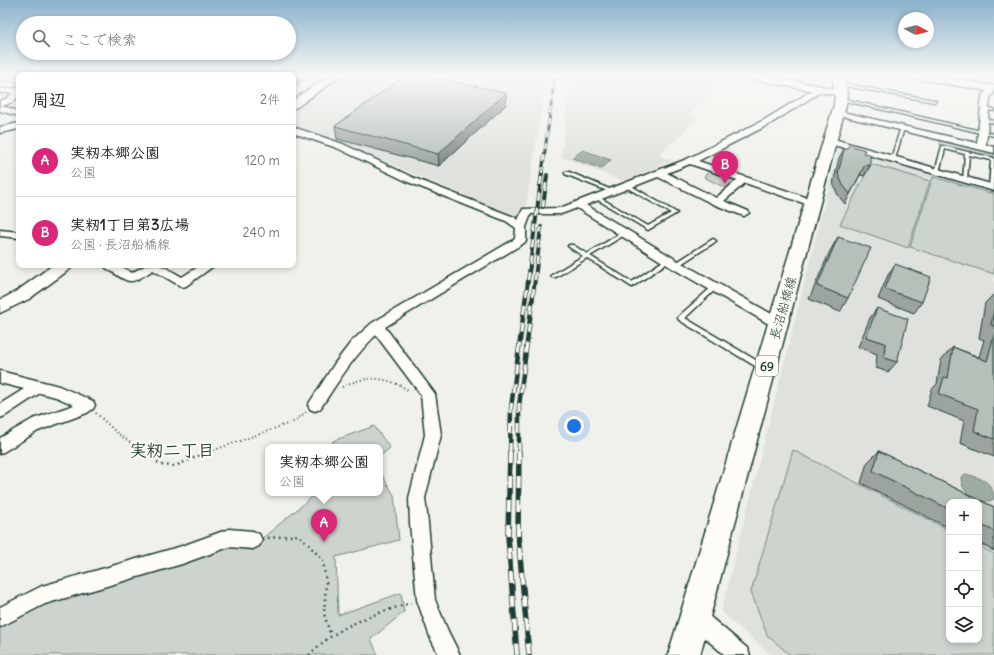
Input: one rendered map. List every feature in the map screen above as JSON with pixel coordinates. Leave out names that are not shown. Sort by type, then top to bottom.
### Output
[{"type":"main road","name":"長沼船橋線","points":[[684,655],[830,141],[834,107]]},
{"type":"street","points":[[315,405],[340,366],[357,345],[376,326],[520,241],[521,227],[527,211],[561,211],[690,161],[767,122],[802,107]]},
{"type":"street","points":[[863,107],[902,128],[994,150]]},
{"type":"street","points":[[0,108],[15,112]]},
{"type":"street","points":[[981,147],[985,108]]},
{"type":"street","points":[[0,130],[16,127]]},
{"type":"street","points":[[296,131],[340,146],[411,180],[510,219],[521,227]]},
{"type":"street","points":[[830,141],[993,188]]},
{"type":"street","points":[[690,161],[813,203]]},
{"type":"street","points":[[658,173],[717,202],[744,213]]},
{"type":"street","points":[[717,202],[744,179]]},
{"type":"street","points":[[577,204],[672,263],[779,324]]},
{"type":"street","points":[[0,233],[16,235]]},
{"type":"street","points":[[4,306],[29,291],[60,268]]},
{"type":"street","points":[[115,268],[132,278],[147,268]]},
{"type":"street","points":[[157,268],[182,283],[204,268]]},
{"type":"street","points":[[376,326],[428,394],[433,435],[417,498],[426,600],[440,637],[450,655]]},
{"type":"street","points":[[0,376],[38,388],[59,392],[88,405]]},
{"type":"street","points":[[0,412],[38,388]]},
{"type":"street","points":[[0,447],[18,434],[36,425],[77,412],[88,405]]},
{"type":"street","points":[[0,617],[42,596],[182,555],[229,538],[253,540]]},
{"type":"street","points":[[695,617],[740,655]]},
{"type":"lane","points":[[889,107],[994,135]]},
{"type":"lane","points":[[985,108],[994,110]]},
{"type":"lane","points":[[984,119],[994,122]]},
{"type":"lane","points":[[893,159],[902,128]]},
{"type":"lane","points":[[937,172],[943,147],[993,160],[993,188]]},
{"type":"lane","points":[[965,180],[967,153]]},
{"type":"lane","points":[[567,173],[612,191]]},
{"type":"lane","points":[[595,197],[648,228],[675,213],[626,185]]},
{"type":"lane","points":[[554,276],[624,233]]},
{"type":"lane","points":[[571,246],[632,285],[713,240]]},
{"type":"lane","points":[[715,287],[681,318],[766,369]]},
{"type":"path","points":[[341,388],[347,384],[368,376],[392,380],[412,393]]},
{"type":"path","points":[[88,405],[117,433],[161,465],[175,466],[293,422],[315,405]]},
{"type":"path","points":[[253,540],[299,535],[323,560],[326,583],[324,614],[331,636]]},
{"type":"path","points":[[309,655],[316,647],[344,628],[380,612],[426,600]]},
{"type":"shaded area","points":[[296,107],[542,107],[526,206],[518,221],[510,215],[360,151],[313,132],[296,127]]},
{"type":"shaded area","points":[[567,107],[697,107],[689,115],[698,119],[658,155],[673,161],[623,181],[561,157]]},
{"type":"shaded area","points":[[941,138],[994,151],[994,158],[940,145]]},
{"type":"shaded area","points":[[839,146],[994,191],[994,655],[771,655],[721,612]]},
{"type":"shaded area","points":[[583,150],[611,160],[601,169],[572,158]]},
{"type":"shaded area","points":[[871,164],[930,181],[908,248],[840,224]]},
{"type":"shaded area","points":[[710,169],[739,179],[727,189],[704,177]]},
{"type":"shaded area","points":[[933,177],[994,194],[994,274],[910,247]]},
{"type":"shaded area","points":[[374,426],[390,448],[383,454],[383,444],[332,444],[333,441]]},
{"type":"shaded area","points":[[793,450],[946,528],[946,643],[982,643],[982,548],[994,554],[994,655],[790,655],[767,635],[751,592]]},
{"type":"shaded area","points":[[965,474],[985,481],[991,488],[994,499],[982,501],[982,499],[975,499],[972,497],[964,488],[961,477]]},
{"type":"shaded area","points":[[383,477],[394,495],[399,540],[336,557],[338,615],[401,593],[404,612],[371,639],[378,655],[0,655],[0,625],[44,603],[228,545],[253,546],[312,497],[383,496]]},
{"type":"building","points":[[362,107],[491,107],[438,154],[335,126]]},
{"type":"building","points":[[849,145],[865,150],[863,153],[870,154],[870,166],[865,165],[850,194],[843,185],[838,174],[844,149],[847,149]]},
{"type":"building","points":[[838,237],[871,248],[848,298],[817,286]]},
{"type":"building","points":[[895,264],[931,277],[922,302],[885,289]]},
{"type":"building","points":[[877,308],[908,319],[897,362],[884,358],[885,343],[866,337]]},
{"type":"building","points":[[994,309],[994,326],[991,325]]},
{"type":"building","points":[[994,335],[994,439],[974,431],[978,409],[939,394],[944,377],[948,378],[953,347],[987,361]]},
{"type":"building","points":[[879,451],[978,499],[946,499],[946,508],[873,471]]},
{"type":"building","points":[[982,501],[994,507],[994,531],[982,525]]},
{"type":"railway","points":[[542,173],[551,107]]},
{"type":"railway","points":[[526,296],[542,172]]},
{"type":"railway","points":[[543,207],[547,175]]},
{"type":"railway","points":[[533,296],[541,227]]},
{"type":"railway","points":[[510,453],[511,408],[526,295]]},
{"type":"railway","points":[[519,452],[519,406],[533,295]]},
{"type":"railway","points":[[510,452],[508,536],[517,655]]},
{"type":"railway","points":[[519,452],[518,534],[529,655]]},
{"type":"place","name":"実籾1丁目第3広場","points":[[725,184]]},
{"type":"place","name":"実籾本郷公園","points":[[324,542]]},
{"type":"district","name":"実籾二丁目","points":[[172,450]]}]
